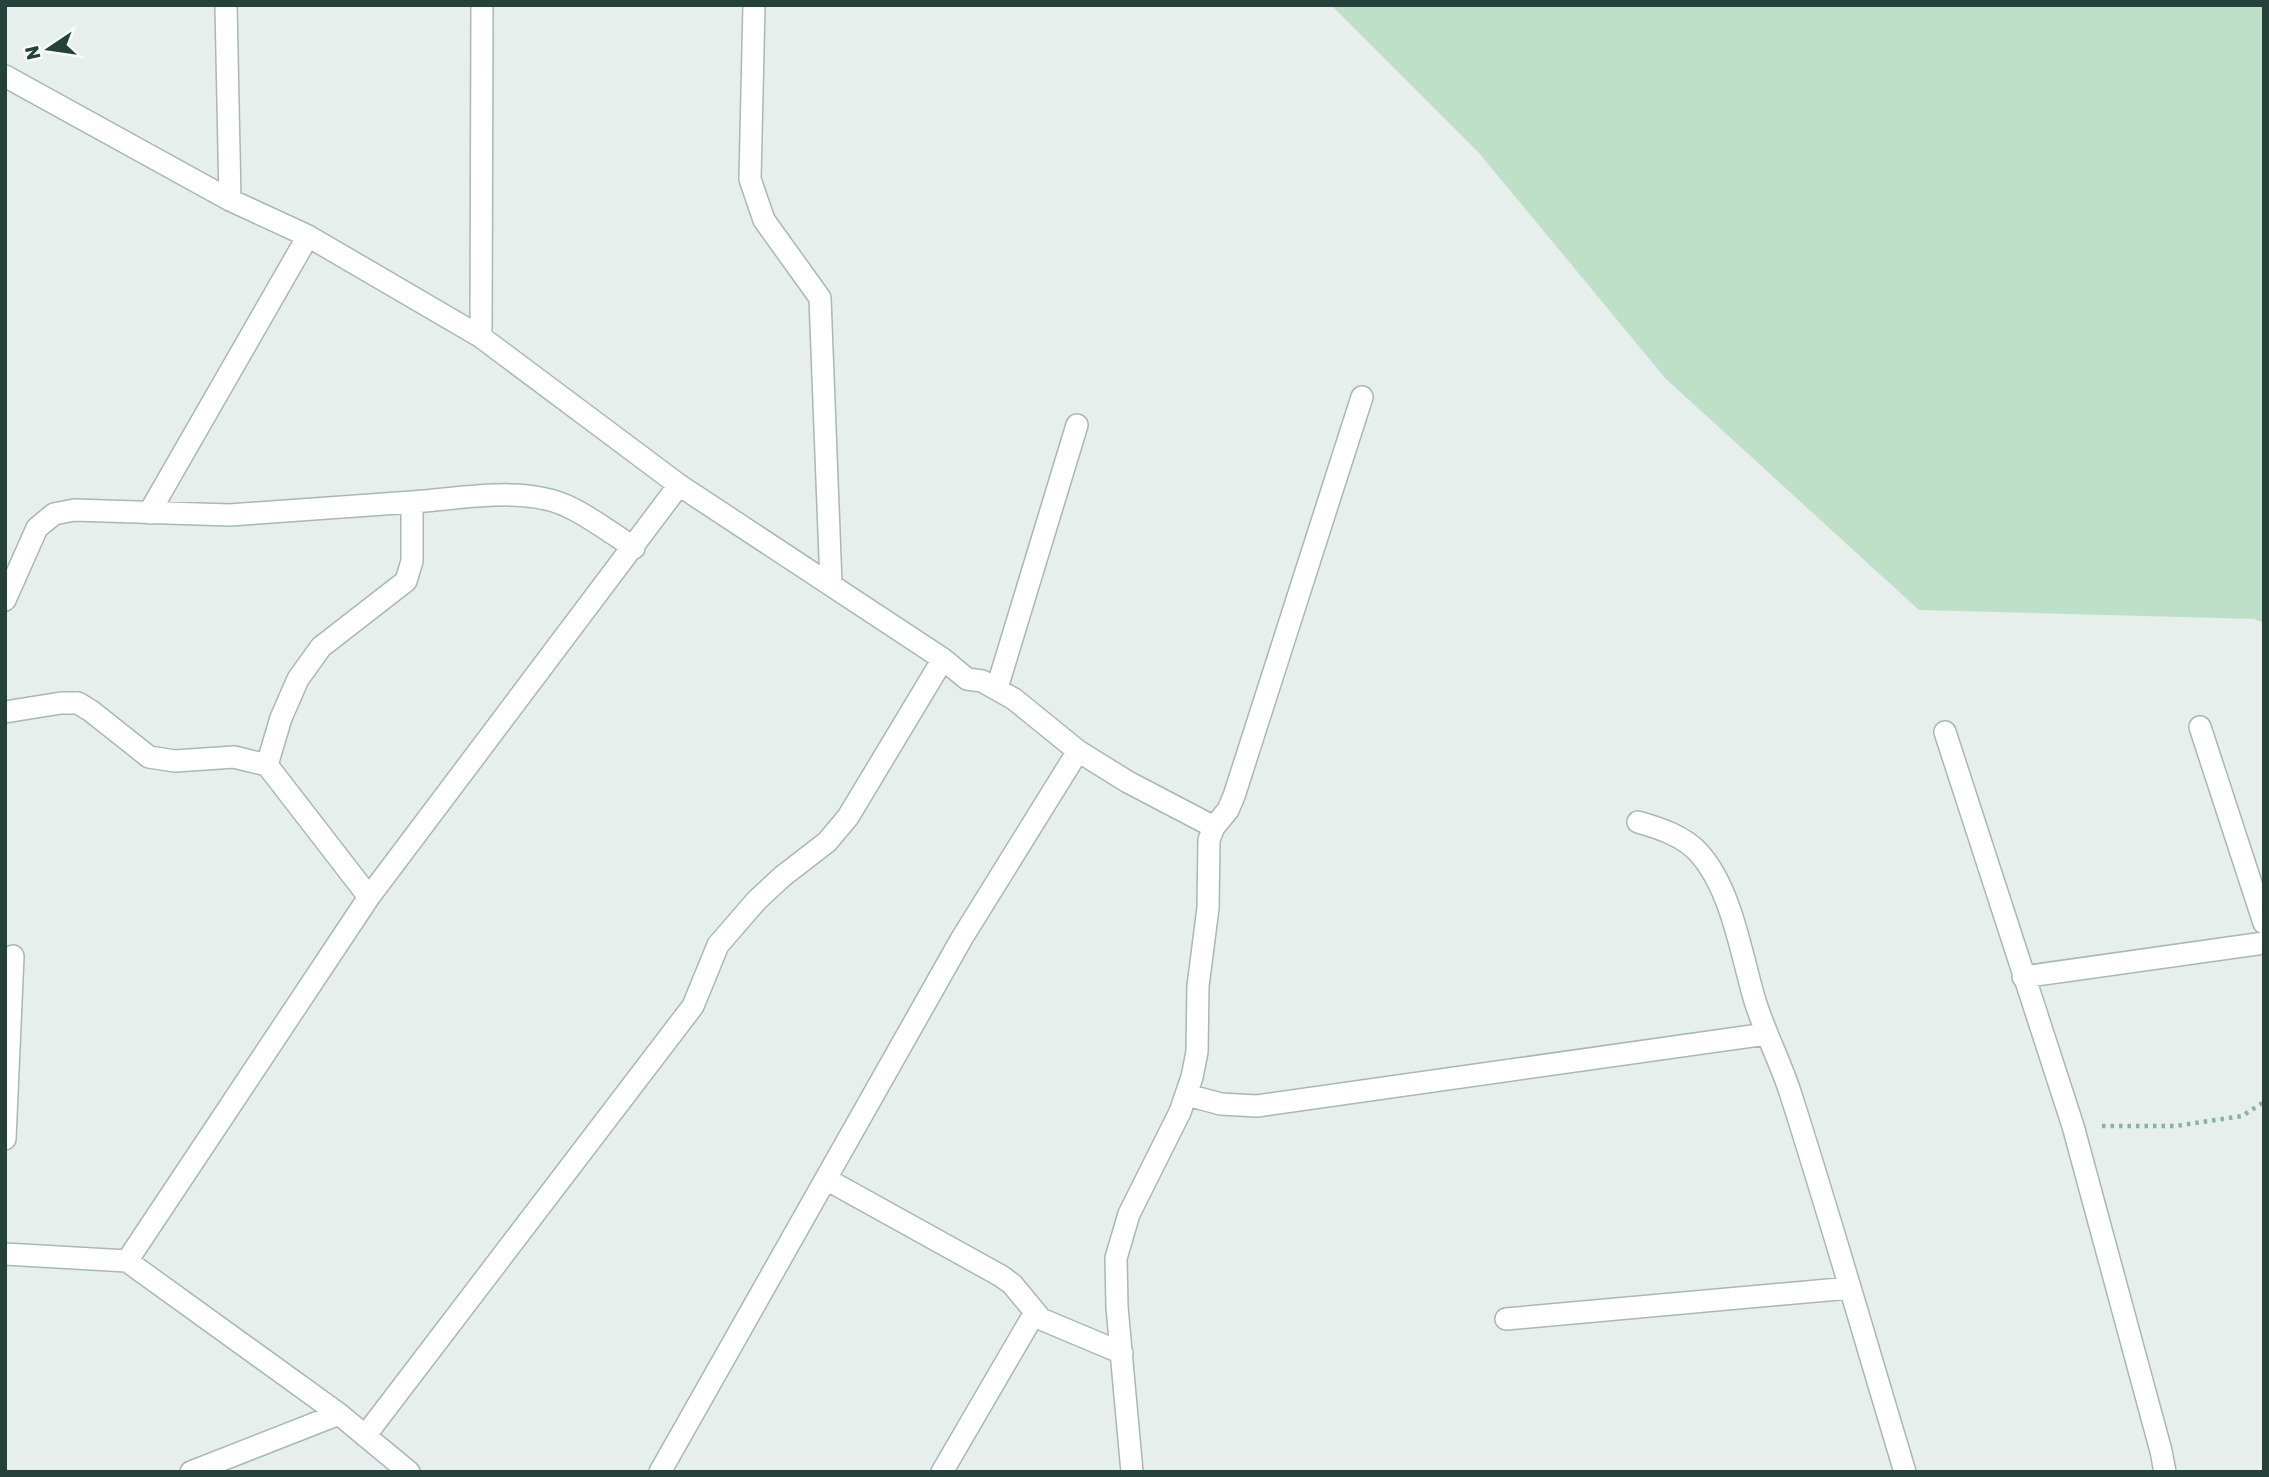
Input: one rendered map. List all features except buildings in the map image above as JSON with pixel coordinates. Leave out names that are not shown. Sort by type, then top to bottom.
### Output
[{"type":"street","points":[[226,5],[230,200]]},
{"type":"street","points":[[481,337],[482,5]]},
{"type":"street","points":[[754,5],[750,179],[764,220],[820,298],[831,584]]},
{"type":"street","points":[[5,76],[230,200],[308,236],[481,337],[679,485],[943,659],[967,680],[982,681],[997,688],[1078,751],[1128,782],[1214,827]]},
{"type":"street","points":[[149,513],[308,236]]},
{"type":"street","points":[[1132,1472],[1115,1279],[1116,1258],[1129,1214],[1187,1095],[1197,1052],[1198,986],[1208,908],[1208,854],[1214,827],[1228,810],[1234,796],[1362,397]]},
{"type":"street","points":[[997,688],[1077,425]]},
{"type":"street","points":[[127,1261],[369,897],[679,485]]},
{"type":"street","points":[[5,600],[37,528],[54,514],[74,510],[230,515],[509,495],[535,496],[567,506],[634,548]]},
{"type":"street","points":[[267,765],[281,718],[298,679],[320,648],[406,581],[412,561],[412,502]]},
{"type":"street","points":[[365,1436],[693,1006],[718,945],[757,900],[827,842],[848,817],[943,659]]},
{"type":"street","points":[[5,712],[78,703],[91,710],[149,757],[175,761],[234,757],[267,765],[369,897]]},
{"type":"street","points":[[2200,727],[2264,923]]},
{"type":"street","points":[[1945,733],[2073,1126],[2165,1472]]},
{"type":"street","points":[[660,1472],[962,938],[1078,751]]},
{"type":"street","points":[[1638,822],[1659,828],[1686,841],[1699,852],[1710,869],[1733,922],[1766,1034],[1791,1094],[1905,1472]]},
{"type":"street","points":[[2023,977],[2264,943]]},
{"type":"street","points":[[5,1139],[13,956]]},
{"type":"street","points":[[1187,1095],[1222,1104],[1257,1106],[1766,1034]]},
{"type":"street","points":[[826,1179],[1001,1276],[1013,1284],[1034,1314],[1048,1323],[1122,1353]]},
{"type":"street","points":[[5,1254],[127,1261],[339,1415],[409,1472]]},
{"type":"street","points":[[1506,1319],[1850,1288]]},
{"type":"street","points":[[942,1472],[1034,1314]]},
{"type":"street","points":[[191,1472],[339,1415]]},
{"type":"path","points":[[2073,1126],[2176,1126],[2242,1116],[2264,1102]]},
{"type":"green space","points":[[1331,5],[2264,5],[2264,623],[2254,619],[1919,610],[1666,379],[1479,153]]}]
